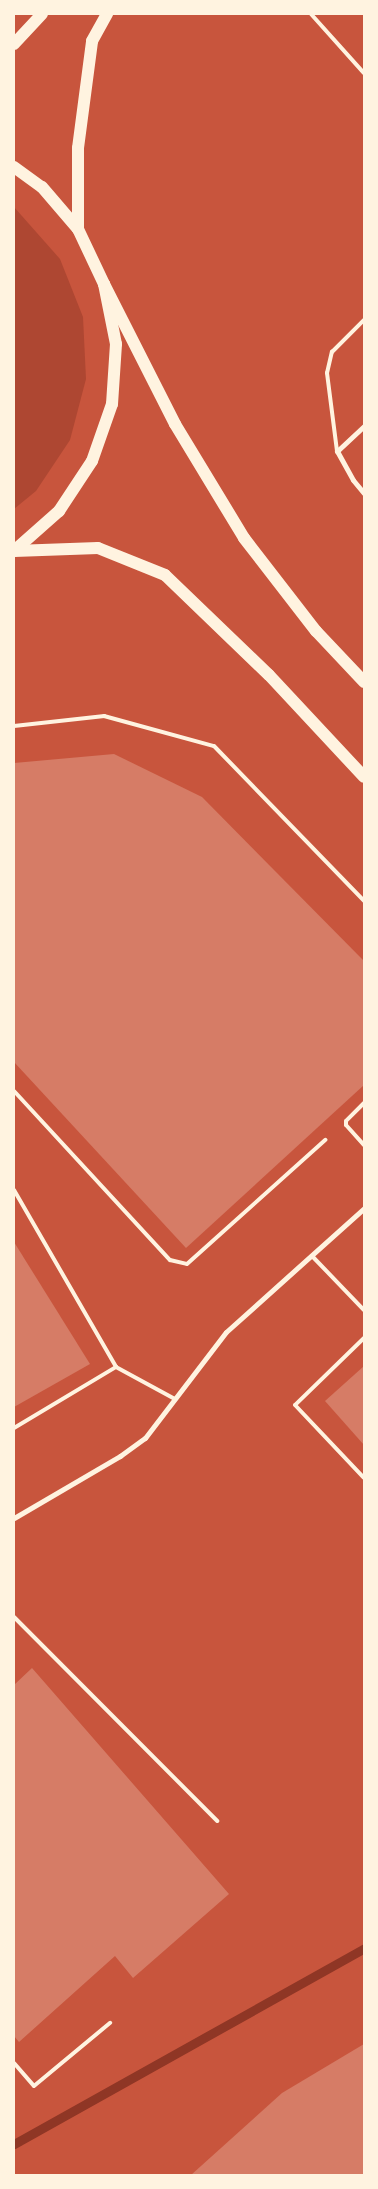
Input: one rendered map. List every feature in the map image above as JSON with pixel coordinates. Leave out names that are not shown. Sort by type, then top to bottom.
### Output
[{"type":"main road","points":[[14,44],[42,14]]},
{"type":"main road","points":[[78,229],[78,148],[92,41],[107,14]]},
{"type":"main road","points":[[14,167],[42,187],[78,229],[175,424],[244,538],[316,631],[364,682]]},
{"type":"main road","points":[[14,551],[59,512],[92,462],[109,412],[116,344],[104,284]]},
{"type":"main road","points":[[14,551],[98,548],[165,575],[270,675],[364,777]]},
{"type":"street","points":[[364,426],[337,451],[353,480],[364,493]]},
{"type":"street","points":[[14,1518],[120,1456],[145,1438],[226,1332],[364,1208]]},
{"type":"lane","points":[[311,14],[364,73]]},
{"type":"lane","points":[[337,451],[327,373],[332,352],[364,320]]},
{"type":"lane","points":[[14,726],[104,716],[214,746],[364,901]]},
{"type":"lane","points":[[14,1091],[170,1260],[187,1264],[325,1140]]},
{"type":"lane","points":[[364,1103],[346,1121],[346,1125],[364,1145]]},
{"type":"lane","points":[[14,1190],[116,1367],[175,1400]]},
{"type":"lane","points":[[312,1256],[364,1310]]},
{"type":"lane","points":[[364,1338],[295,1405],[364,1478]]},
{"type":"lane","points":[[14,1428],[116,1367]]},
{"type":"lane","points":[[14,1617],[217,1821]]},
{"type":"lane","points":[[14,2063],[34,2086],[110,2023]]},
{"type":"shaded area","points":[[14,207],[60,259],[83,317],[86,379],[70,440],[36,491],[14,509]]},
{"type":"building","points":[[114,754],[202,797],[364,961],[364,1085],[186,1248],[14,1062],[14,763]]},
{"type":"building","points":[[14,1242],[90,1364],[14,1407]]},
{"type":"building","points":[[364,1366],[364,1445],[325,1401]]},
{"type":"building","points":[[32,1668],[229,1894],[133,1978],[115,1956],[19,2042],[14,2036],[14,1685]]},
{"type":"building","points":[[364,2044],[364,2175],[191,2175],[282,2093]]},
{"type":"waterway","points":[[14,2144],[364,1948]]}]
